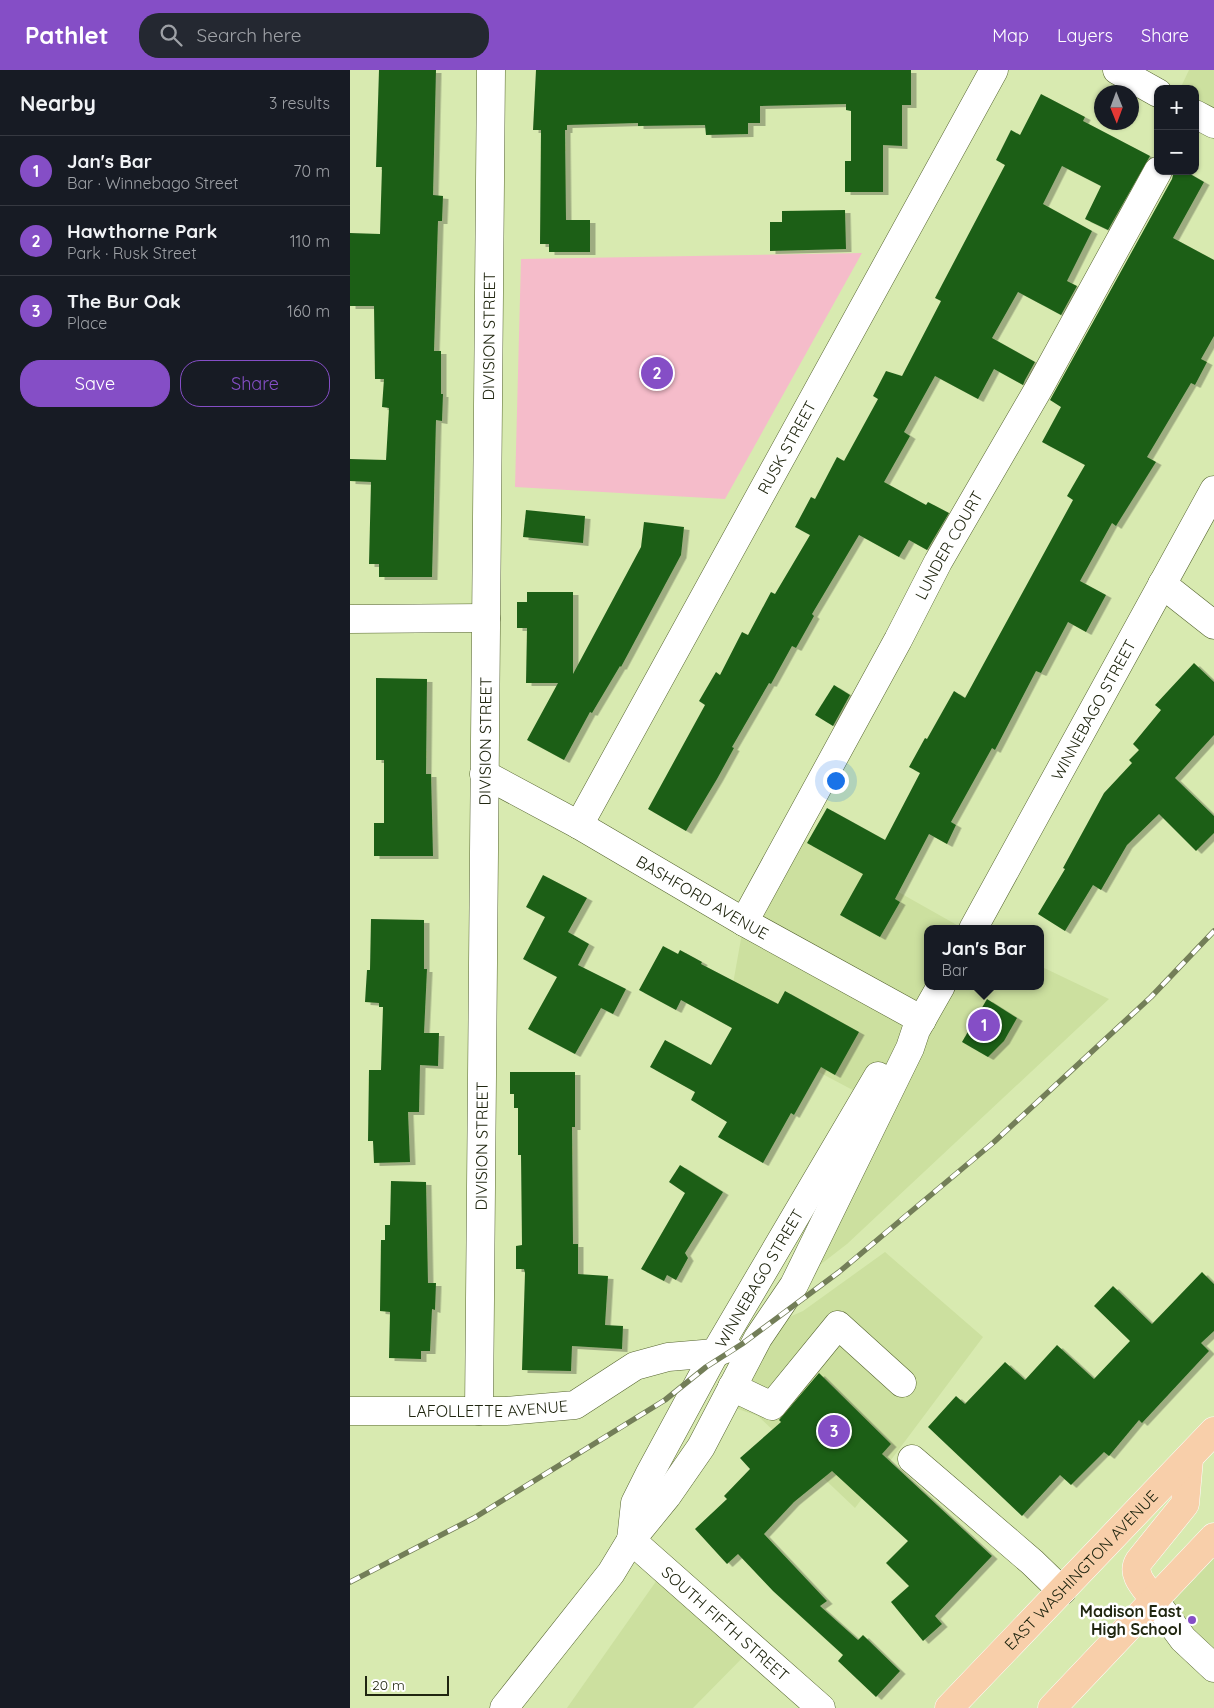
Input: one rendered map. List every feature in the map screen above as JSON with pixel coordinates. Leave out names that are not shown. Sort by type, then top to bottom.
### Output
[{"type":"main road","name":"EAST WASHINGTON AVENUE","points":[[949,1708],[1214,1432]]},
{"type":"main road","points":[[1155,1600],[1136,1575],[1136,1569],[1140,1561],[1185,1504],[1189,1459]]},
{"type":"main road","points":[[1052,1708],[1214,1537]]},
{"type":"street","name":"DIVISION STREET","points":[[478,1412],[492,70]]},
{"type":"street","name":"RUSK STREET","points":[[579,825],[994,70]]},
{"type":"street","points":[[1116,70],[1154,91]]},
{"type":"street","points":[[1199,116],[1214,124]]},
{"type":"street","name":"LUNDER COURT","points":[[744,922],[898,640],[938,562],[1039,388],[1156,175]]},
{"type":"street","name":"WINNEBAGO STREET","points":[[975,925],[1214,490]]},
{"type":"street","points":[[1162,584],[1214,625]]},
{"type":"street","points":[[350,619],[486,618]]},
{"type":"street","name":"BASHFORD AVENUE","points":[[484,774],[579,825],[919,1025]]},
{"type":"street","name":"WINNEBAGO STREET","points":[[504,1708],[611,1572],[631,1540],[667,1496],[701,1447],[758,1338],[794,1285],[910,1048],[919,1025],[939,990]]},
{"type":"street","name":"WINNEBAGO STREET","points":[[631,1540],[636,1503],[715,1353],[885,1063],[919,1025]]},
{"type":"street","points":[[732,1387],[772,1406],[838,1325],[902,1383]]},
{"type":"street","name":"LAFOLLETTE AVENUE","points":[[350,1411],[506,1412],[575,1405],[636,1366],[668,1357],[715,1353],[758,1338]]},
{"type":"street","points":[[912,1460],[1032,1562],[1062,1591]]},
{"type":"street","name":"SOUTH FIFTH STREET","points":[[631,1540],[821,1708]]},
{"type":"street","points":[[1155,1600],[1183,1639],[1214,1668]]},
{"type":"shaded area","points":[[1189,70],[1214,70],[1214,124],[1199,116],[1199,85],[1182,85]]},
{"type":"shaded area","points":[[862,253],[725,499],[515,487],[521,259]]},
{"type":"shaded area","points":[[792,832],[957,925],[924,925],[924,990],[1044,990],[1044,968],[1109,999],[847,1244],[794,1285],[881,1105],[726,1023],[744,922]]},
{"type":"shaded area","points":[[885,1252],[983,1337],[855,1508],[758,1416],[724,1404],[764,1328],[803,1311]]},
{"type":"shaded area","name":"Madison East High School","points":[[1214,1537],[1214,1668],[1155,1601]]},
{"type":"shaded area","points":[[664,1570],[752,1648],[693,1708],[567,1708]]},
{"type":"building","points":[[379,70],[436,70],[433,195],[443,196],[442,221],[438,221],[434,351],[441,351],[441,394],[443,394],[442,421],[436,420],[432,577],[379,577],[379,564],[369,564],[371,482],[350,481],[350,459],[386,460],[389,408],[382,407],[384,379],[375,379],[374,306],[350,306],[350,233],[380,234],[382,167],[376,167]]},
{"type":"building","points":[[536,70],[911,70],[911,105],[902,105],[902,146],[883,145],[883,192],[845,192],[845,161],[851,161],[851,111],[846,110],[846,104],[760,106],[760,123],[748,123],[748,134],[706,135],[705,125],[638,126],[638,123],[567,125],[567,130],[565,130],[566,220],[590,220],[590,252],[549,252],[549,244],[540,244],[541,130],[533,130]]},
{"type":"building","points":[[1041,94],[1085,117],[1083,121],[1094,127],[1094,130],[1100,130],[1150,156],[1108,230],[1085,219],[1101,186],[1062,166],[1043,204],[1092,231],[1067,281],[1077,286],[1061,315],[1018,292],[992,338],[1035,362],[1023,385],[994,369],[978,399],[935,376],[904,432],[910,436],[884,482],[926,505],[928,502],[949,513],[927,550],[909,540],[899,557],[859,535],[812,614],[814,616],[796,648],[792,646],[771,684],[769,683],[732,747],[734,748],[717,779],[686,831],[648,809],[705,705],[699,701],[716,672],[720,675],[742,632],[748,635],[771,592],[775,594],[810,535],[795,527],[811,497],[815,499],[837,457],[844,461],[878,399],[873,396],[886,371],[902,376],[941,301],[935,298],[1005,165],[996,160],[1011,130],[1020,135]]},
{"type":"building","points":[[1173,175],[1192,175],[1204,182],[1173,238],[1214,260],[1214,336],[1201,359],[1207,362],[1195,385],[1191,383],[1147,457],[1156,462],[1116,526],[1112,523],[1080,581],[1106,595],[1086,632],[1068,622],[1041,673],[1036,671],[995,750],[992,748],[951,822],[956,825],[947,844],[929,834],[895,899],[900,902],[880,937],[840,915],[863,874],[807,843],[827,808],[885,840],[920,773],[909,767],[925,738],[927,739],[954,691],[965,698],[1073,500],[1067,496],[1085,465],[1042,442],[1061,407],[1050,400]]},
{"type":"building","points":[[845,210],[846,249],[770,251],[770,222],[782,222],[782,211]]},
{"type":"building","points":[[526,510],[585,516],[583,543],[523,537]]},
{"type":"building","points":[[644,522],[684,527],[681,555],[621,667],[592,713],[590,712],[564,760],[527,740],[558,683],[526,683],[527,628],[517,628],[517,602],[527,602],[527,592],[573,592],[573,674],[641,547]]},
{"type":"building","points":[[1194,663],[1214,682],[1214,735],[1175,778],[1214,816],[1214,833],[1196,851],[1159,814],[1127,845],[1101,890],[1093,885],[1065,931],[1038,914],[1065,869],[1063,868],[1104,793],[1132,763],[1129,760],[1139,750],[1133,744],[1161,710],[1155,705]]},
{"type":"building","points":[[376,678],[427,679],[426,774],[431,774],[433,856],[374,856],[374,823],[384,823],[384,760],[376,760]]},
{"type":"building","points":[[834,685],[850,695],[833,726],[815,715]]},
{"type":"building","points":[[543,875],[587,898],[568,932],[589,944],[578,965],[626,989],[613,1014],[601,1008],[575,1054],[528,1029],[557,977],[523,959],[545,917],[526,907]]},
{"type":"building","points":[[371,919],[424,920],[424,969],[427,969],[424,1033],[439,1033],[438,1066],[420,1065],[419,1112],[408,1112],[410,1162],[374,1163],[373,1141],[368,1141],[369,1070],[381,1070],[383,1007],[379,1007],[379,1003],[365,1002],[367,970],[370,970]]},
{"type":"building","points":[[663,946],[678,954],[680,950],[702,962],[701,964],[778,1004],[785,991],[859,1032],[835,1075],[821,1067],[794,1115],[791,1113],[763,1163],[718,1137],[727,1122],[691,1100],[695,1092],[650,1067],[665,1040],[711,1065],[732,1028],[681,1000],[676,1010],[639,990]]},
{"type":"building","points":[[987,999],[1017,1018],[1004,1041],[988,1057],[962,1042]]},
{"type":"building","points":[[510,1072],[575,1072],[575,1127],[572,1127],[573,1244],[578,1244],[578,1274],[608,1276],[605,1325],[623,1326],[622,1349],[572,1346],[571,1371],[522,1370],[525,1273],[524,1269],[516,1269],[516,1246],[522,1245],[521,1155],[518,1155],[518,1108],[514,1108],[514,1094],[510,1094]]},
{"type":"building","points":[[680,1165],[723,1192],[685,1253],[688,1258],[676,1280],[667,1275],[664,1281],[641,1269],[685,1193],[669,1182]]},
{"type":"building","points":[[391,1181],[426,1182],[428,1283],[436,1283],[435,1310],[432,1309],[430,1351],[421,1351],[421,1359],[389,1358],[390,1312],[380,1311],[381,1240],[385,1240],[385,1225],[390,1225]]},
{"type":"building","points":[[1202,1272],[1214,1284],[1214,1331],[1201,1343],[1209,1351],[1142,1423],[1139,1420],[1109,1456],[1104,1452],[1071,1485],[1060,1475],[1022,1516],[928,1427],[956,1396],[965,1404],[1005,1362],[1025,1380],[1057,1345],[1094,1379],[1130,1341],[1094,1306],[1113,1286],[1152,1324]]},
{"type":"building","points":[[819,1373],[891,1444],[882,1454],[992,1556],[935,1616],[942,1624],[923,1641],[891,1602],[909,1586],[886,1563],[908,1541],[832,1471],[794,1502],[764,1534],[827,1601],[820,1606],[858,1640],[863,1635],[900,1671],[876,1697],[838,1661],[843,1655],[773,1591],[738,1554],[727,1564],[695,1529],[727,1499],[724,1496],[750,1469],[740,1458],[781,1422],[779,1420]]},
{"type":"railway","points":[[350,1582],[474,1518],[665,1400],[706,1367],[742,1344],[839,1272],[994,1142],[1151,997],[1214,931]]},
{"type":"place","name":"Hawthorne Park","points":[[657,373]]},
{"type":"place","name":"Jan's Bar","points":[[984,1025]]},
{"type":"place","name":"The Bur Oak","points":[[834,1431]]},
{"type":"place","name":"Madison East High School","points":[[1192,1620]]}]
